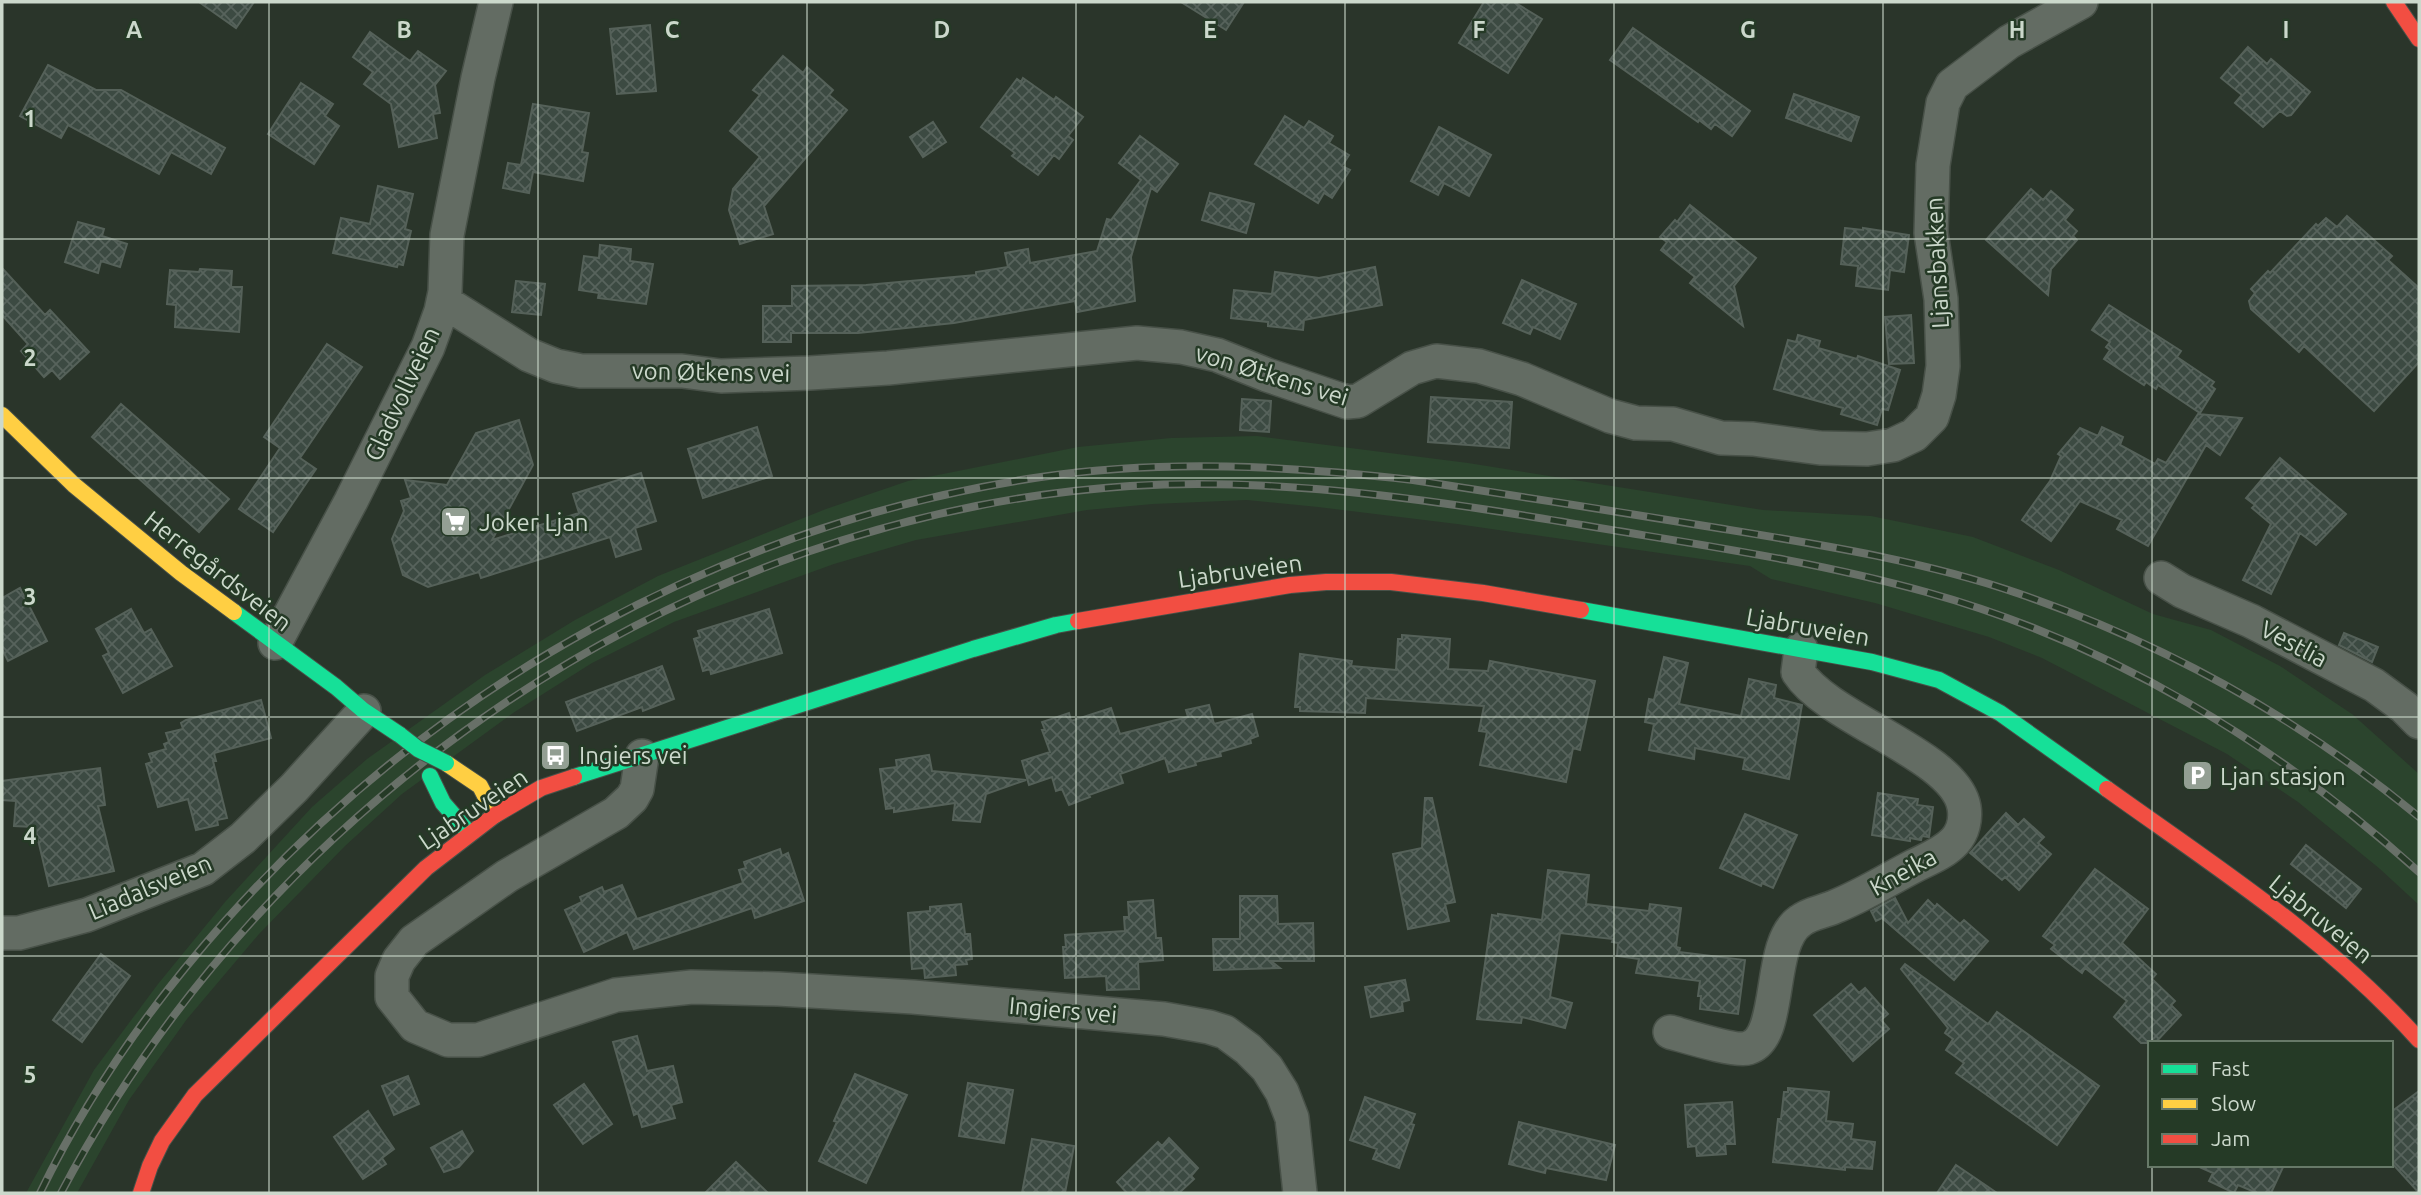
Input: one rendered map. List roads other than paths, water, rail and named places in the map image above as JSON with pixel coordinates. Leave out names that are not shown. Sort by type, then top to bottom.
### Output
[{"type":"main road","points":[[2378,2],[2414,32]]},
{"type":"main road","points":[[2395,2],[2414,32]]},
{"type":"main road","name":"Herregårdsveien","points":[[2,415],[96,504],[181,573],[336,687],[364,711],[418,749],[446,763],[480,786],[495,815]]},
{"type":"main road","name":"Ljabruveien","points":[[141,1193],[149,1163],[158,1145],[195,1095],[412,881],[495,815],[553,783],[1056,625],[1290,585],[1360,581],[1439,586],[1872,662],[1956,687],[1983,702],[2325,948],[2386,1004],[2419,1040]]},
{"type":"main road","name":"Herregårdsveien","points":[[418,749],[443,803],[469,834]]},
{"type":"street","name":"Gladvollveien","points":[[275,643],[428,347],[443,301],[447,235],[496,2]]},
{"type":"street","name":"Ljansbakken","points":[[1923,426],[1931,417],[1939,395],[1943,366],[1941,299],[1931,233],[1933,164],[1943,103],[1952,85],[2009,42],[2081,2]]},
{"type":"street","name":"von Øtkens vei","points":[[443,301],[528,355],[556,366],[581,371],[682,371],[721,376],[810,373],[888,368],[1137,342],[1217,355],[1347,402],[1358,401],[1412,368],[1436,361],[1479,366],[1522,379],[1610,416],[1636,423],[1673,424],[1721,438],[1753,439],[1820,448],[1867,449],[1893,445],[1914,435],[1923,426]]},
{"type":"street","name":"Vestlia","points":[[2161,578],[2182,591],[2251,621],[2374,685],[2419,722]]},
{"type":"street","name":"Kneika","points":[[1670,1032],[1742,1049],[1756,1044],[1765,1032],[1770,1016],[1777,971],[1788,932],[1798,921],[1874,889],[1931,858],[1954,842],[1962,832],[1964,804],[1952,783],[1908,749],[1829,701],[1809,685],[1798,672],[1801,649]]},
{"type":"street","name":"Liadalsveien","points":[[2,933],[19,933],[87,915],[203,869],[243,838],[294,788],[364,711]]},
{"type":"street","name":"Ingiers vei","points":[[642,756],[637,789],[625,806],[607,820],[507,876],[414,941],[399,960],[392,976],[392,997],[415,1026],[448,1040],[478,1040],[616,995],[692,987],[913,997],[1164,1019],[1209,1027],[1225,1032],[1248,1049],[1267,1068],[1282,1093],[1292,1118],[1300,1193]]},
{"type":"railway","points":[[40,1193],[79,1120],[124,1050],[173,983],[226,920],[309,835],[398,757],[494,688],[595,627],[701,575],[811,532],[924,500],[1041,477],[1088,471],[1180,466],[1274,468],[1366,475],[1413,480],[1799,541],[1947,572],[1984,582],[2074,614],[2179,661],[2230,688],[2327,748],[2419,817]]},
{"type":"railway","points":[[61,1193],[148,1051],[253,920],[373,804],[505,703],[650,619],[803,553],[964,509],[1130,486],[1253,485],[1436,502],[1773,557],[1926,592],[1994,613],[2061,639],[2126,669],[2189,703],[2308,781],[2365,825],[2419,872]]},
{"type":"place","name":"Joker Ljan","points":[[456,522]]},
{"type":"place","name":"Ingiers vei","points":[[556,755]]},
{"type":"place","name":"Ljan stasjon","points":[[2197,776]]}]
